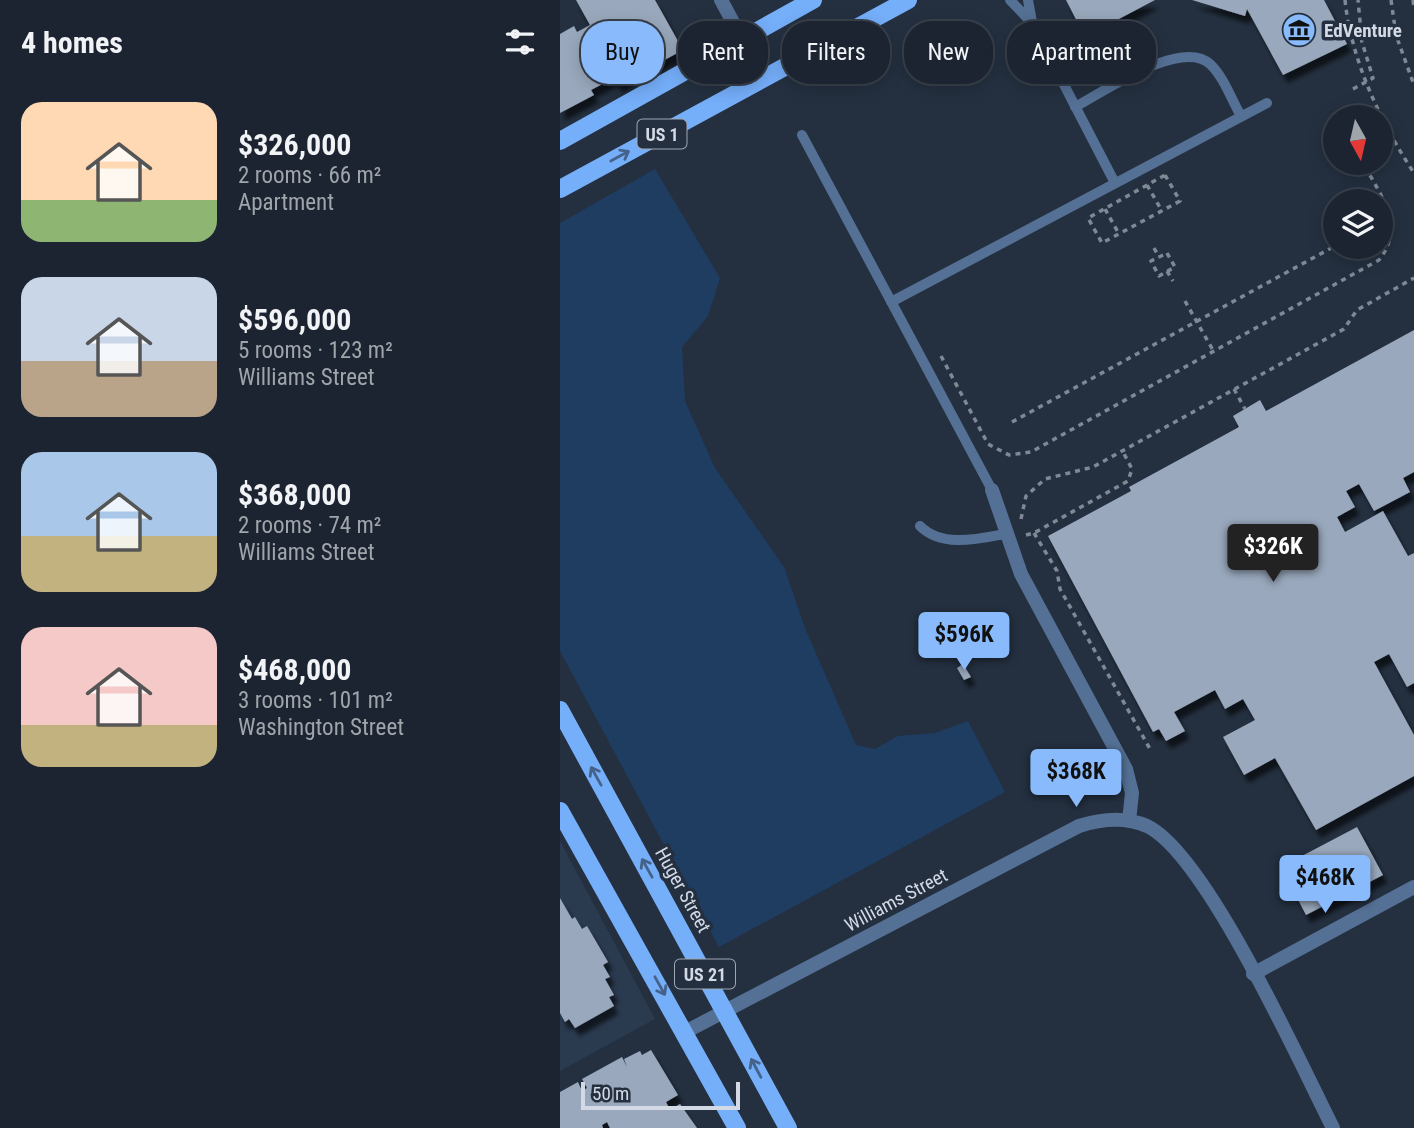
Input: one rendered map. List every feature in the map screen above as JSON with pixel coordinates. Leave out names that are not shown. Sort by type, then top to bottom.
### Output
[{"type":"main road","points":[[768,25],[813,0]]},
{"type":"main road","name":"US 1","points":[[768,75],[908,0]]},
{"type":"main road","points":[[560,141],[678,75]]},
{"type":"main road","name":"US 1","points":[[560,189],[752,84]]},
{"type":"main road","name":"Huger Street","points":[[560,710],[566,735],[726,1011],[788,1128]]},
{"type":"main road","name":"US 21","points":[[560,811],[737,1128]]},
{"type":"street","points":[[721,0],[732,21]]},
{"type":"street","points":[[992,490],[1005,534],[1021,573],[1120,755],[1132,793],[1129,821]]},
{"type":"street","name":"Williams Street","points":[[685,1031],[1079,826],[1100,820],[1129,821],[1157,832],[1180,852],[1202,883],[1333,1128]]},
{"type":"street","points":[[1253,974],[1414,887]]},
{"type":"lane","points":[[1010,0],[1030,21]]},
{"type":"lane","points":[[1028,0],[1032,21]]},
{"type":"lane","points":[[1075,107],[1170,58],[1188,55],[1203,60],[1215,69],[1241,116]]},
{"type":"lane","points":[[1063,84],[1115,183]]},
{"type":"lane","points":[[891,302],[1267,103]]},
{"type":"lane","points":[[802,135],[992,490]]},
{"type":"lane","points":[[920,526],[936,536],[959,540],[1005,534]]},
{"type":"path","points":[[1345,0],[1347,20],[1367,81],[1387,129],[1414,173]]},
{"type":"path","points":[[1353,89],[1373,78],[1362,42],[1358,0]]},
{"type":"path","points":[[1391,0],[1396,35],[1414,85]]},
{"type":"path","points":[[1413,0],[1414,8]]},
{"type":"path","points":[[1166,175],[1180,201],[1102,243],[1088,218],[1147,185],[1166,175]]},
{"type":"path","points":[[1147,185],[1162,211]]},
{"type":"path","points":[[1104,209],[1119,234]]},
{"type":"path","points":[[1154,248],[1159,257]]},
{"type":"path","points":[[1167,253],[1175,268],[1167,271],[1159,276],[1151,261],[1167,253]]},
{"type":"path","points":[[1012,422],[1323,253]]},
{"type":"path","points":[[941,356],[988,444],[1004,454],[1031,452],[1369,267],[1378,259]]},
{"type":"path","points":[[1167,271],[1173,281]]},
{"type":"path","points":[[1023,534],[1020,523],[1026,496],[1033,487],[1050,476],[1093,467],[1343,329],[1357,310],[1414,278]]},
{"type":"path","points":[[1185,301],[1214,352]]},
{"type":"path","points":[[1234,389],[1245,409]]},
{"type":"path","points":[[1122,450],[1132,469],[1129,481],[1032,535],[1057,571],[1060,589],[1150,749]]},
{"type":"shaded area","points":[[655,169],[720,278],[708,316],[682,347],[685,401],[715,468],[784,567],[805,628],[856,745],[875,749],[898,736],[935,733],[968,721],[1005,792],[719,947],[560,651],[560,223]]},
{"type":"shaded area","points":[[560,841],[655,1019],[560,1071]]},
{"type":"building","points":[[576,0],[655,0],[678,41],[678,53],[664,60],[664,21],[588,21]]},
{"type":"building","points":[[1066,0],[1155,0],[1115,21],[1077,21]]},
{"type":"building","name":"EdVenture","points":[[1192,0],[1324,0],[1347,44],[1283,75],[1247,9],[1245,16]]},
{"type":"building","points":[[574,26],[577,32],[581,30],[581,84],[602,84],[591,90],[594,95],[560,113],[560,34]]},
{"type":"building","points":[[1414,330],[1414,472],[1403,478],[1410,492],[1374,511],[1359,484],[1346,491],[1355,507],[1337,517],[1345,532],[1383,511],[1408,556],[1414,553],[1414,683],[1407,687],[1389,654],[1374,662],[1414,735],[1414,776],[1316,830],[1275,758],[1244,775],[1223,737],[1255,720],[1243,699],[1225,709],[1215,690],[1174,712],[1185,731],[1166,741],[1159,729],[1153,732],[1048,536],[1131,491],[1129,487],[1239,427],[1233,416],[1260,400],[1266,411]]},
{"type":"building","points":[[963,664],[971,677],[964,680],[957,668]]},
{"type":"building","points":[[1357,827],[1383,875],[1306,915],[1281,867]]},
{"type":"building","points":[[560,898],[572,919],[575,917],[582,929],[587,926],[608,962],[603,965],[610,977],[605,979],[614,995],[609,997],[614,1006],[575,1028],[569,1019],[565,1022],[560,1013]]},
{"type":"building","points":[[651,1050],[678,1095],[666,1102],[670,1110],[680,1104],[697,1128],[610,1128],[607,1122],[602,1125],[603,1128],[560,1128],[560,1092],[578,1082],[582,1091],[587,1088],[582,1079],[622,1057],[627,1067],[624,1059],[640,1051],[642,1055]]},
{"type":"place","name":"EdVenture","points":[[1299,30]]}]
